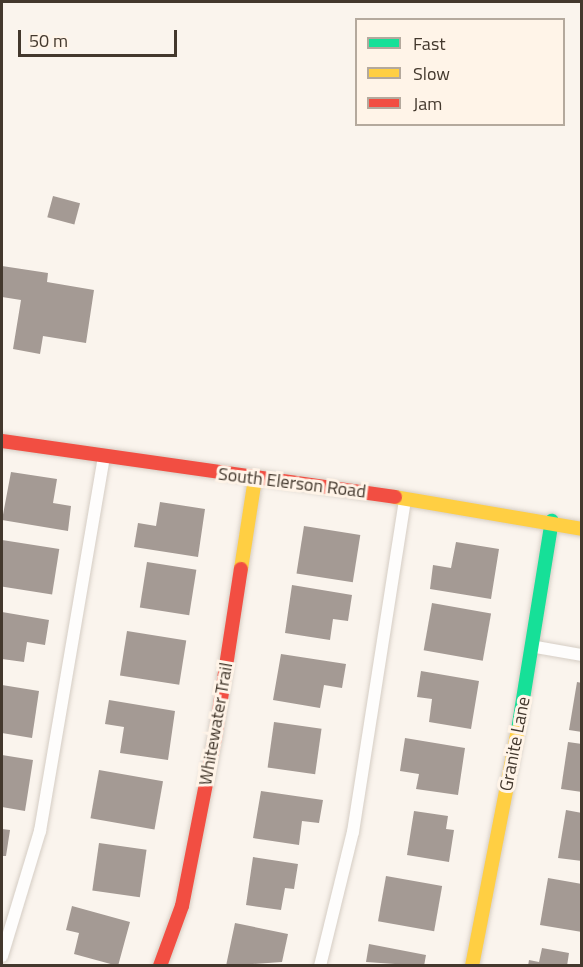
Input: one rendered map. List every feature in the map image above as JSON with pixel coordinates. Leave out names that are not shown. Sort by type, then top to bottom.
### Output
[{"type":"street","name":"South Elerson Road","points":[[2,441],[255,479],[405,498],[552,521],[582,529]]},
{"type":"street","name":"Whitewater Trail","points":[[160,966],[182,906],[215,738],[255,479]]},
{"type":"street","name":"Granite Lane","points":[[472,966],[534,646],[552,521]]},
{"type":"lane","points":[[2,956],[40,831],[104,456]]},
{"type":"lane","points":[[320,966],[353,832],[405,498]]},
{"type":"lane","points":[[534,646],[582,655]]},
{"type":"building","points":[[53,196],[80,203],[74,224],[47,217]]},
{"type":"building","points":[[2,266],[48,273],[47,282],[94,290],[86,343],[43,336],[40,354],[13,349],[21,300],[2,297]]},
{"type":"building","points":[[11,472],[57,479],[53,503],[71,506],[68,531],[2,520]]},
{"type":"building","points":[[160,502],[205,509],[198,557],[134,547],[138,523],[156,526]]},
{"type":"building","points":[[304,526],[360,535],[353,582],[296,573]]},
{"type":"building","points":[[2,540],[59,549],[52,595],[2,587]]},
{"type":"building","points":[[456,542],[499,549],[491,599],[430,589],[433,565],[451,568]]},
{"type":"building","points":[[147,562],[196,570],[189,615],[140,607]]},
{"type":"building","points":[[292,585],[352,595],[348,621],[333,619],[330,640],[285,633]]},
{"type":"building","points":[[432,603],[491,613],[483,661],[424,650]]},
{"type":"building","points":[[2,612],[49,620],[45,645],[27,642],[24,662],[2,659]]},
{"type":"building","points":[[127,631],[186,640],[179,685],[120,675]]},
{"type":"building","points":[[281,654],[346,664],[342,688],[324,685],[320,708],[273,700]]},
{"type":"building","points":[[421,671],[479,681],[471,729],[429,722],[432,699],[417,697]]},
{"type":"building","points":[[577,682],[582,683],[582,732],[569,730]]},
{"type":"building","points":[[2,685],[39,691],[32,738],[2,733]]},
{"type":"building","points":[[109,700],[175,711],[168,760],[120,753],[124,727],[105,724]]},
{"type":"building","points":[[274,722],[322,729],[315,774],[268,768]]},
{"type":"building","points":[[405,738],[465,748],[458,795],[416,789],[419,774],[400,771]]},
{"type":"building","points":[[568,742],[582,744],[582,792],[561,789]]},
{"type":"building","points":[[2,755],[33,760],[25,811],[2,807]]},
{"type":"building","points":[[99,770],[163,781],[155,830],[90,818]]},
{"type":"building","points":[[261,791],[323,800],[319,823],[302,821],[299,845],[253,838]]},
{"type":"building","points":[[566,810],[582,813],[582,861],[558,858]]},
{"type":"building","points":[[414,811],[448,816],[446,829],[454,830],[449,862],[407,855]]},
{"type":"building","points":[[2,829],[10,830],[6,856],[2,856]]},
{"type":"building","points":[[99,843],[147,850],[140,897],[92,891]]},
{"type":"building","points":[[253,857],[298,864],[294,889],[285,888],[281,910],[246,905]]},
{"type":"building","points":[[386,876],[442,886],[434,931],[378,921]]},
{"type":"building","points":[[548,878],[582,884],[582,932],[540,925]]},
{"type":"building","points":[[72,906],[130,922],[118,966],[74,954],[79,933],[66,930]]},
{"type":"building","points":[[235,923],[288,934],[282,962],[226,966]]},
{"type":"building","points":[[369,944],[426,955],[424,966],[366,962]]},
{"type":"building","points":[[542,948],[569,953],[567,966],[528,966],[529,960],[539,962]]},
{"type":"traffic: fast","points":[[518,730],[552,521]]},
{"type":"traffic: slow","points":[[241,569],[255,479]]},
{"type":"traffic: slow","points":[[395,497],[582,529]]},
{"type":"traffic: slow","points":[[472,966],[518,730]]},
{"type":"traffic: jam","points":[[2,441],[395,497]]},
{"type":"traffic: jam","points":[[160,966],[182,906],[215,738],[241,569]]}]
